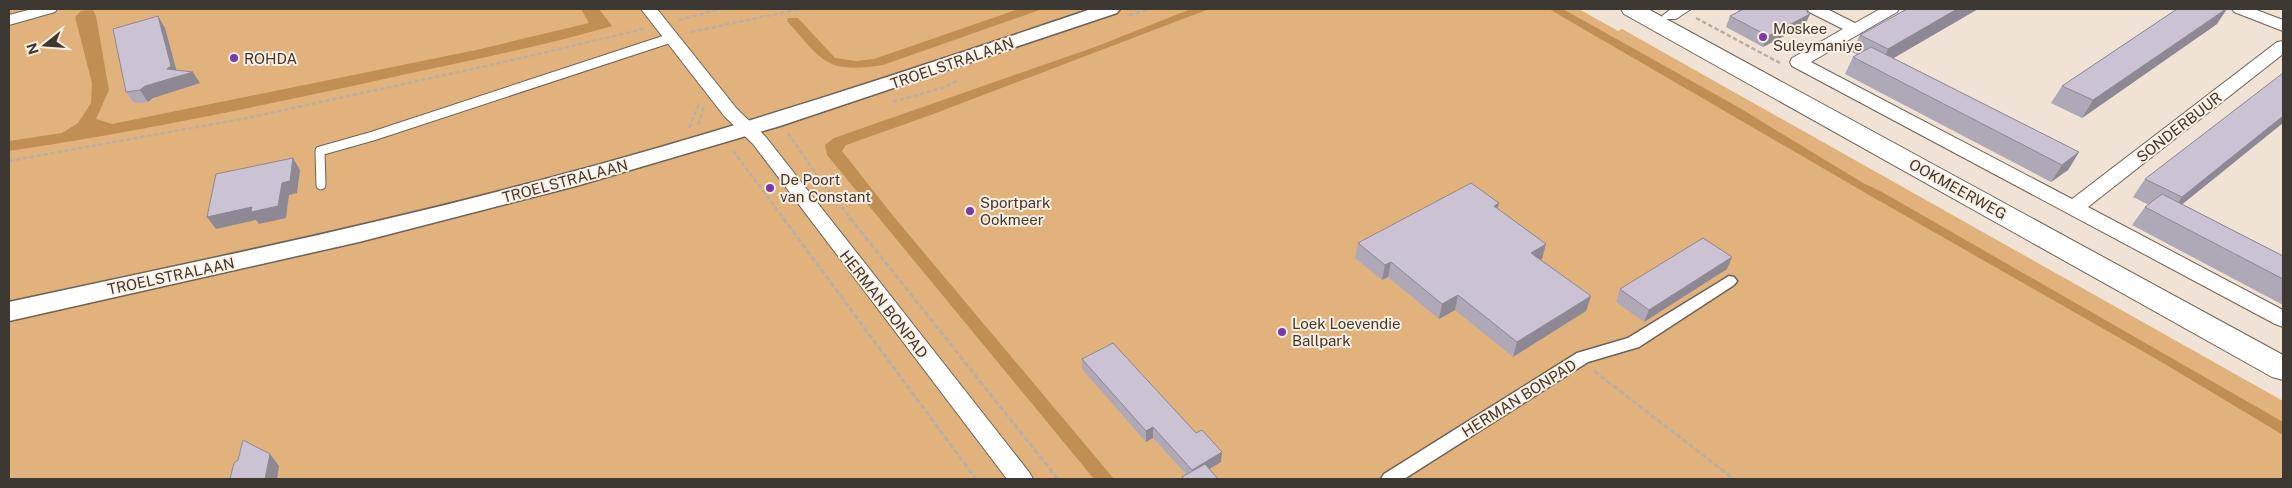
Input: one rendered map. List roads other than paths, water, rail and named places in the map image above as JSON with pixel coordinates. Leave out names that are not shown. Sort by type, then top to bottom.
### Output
[{"type":"main road","name":"OOKMEERWEG","points":[[1632,9],[2283,369]]},
{"type":"main road","name":"OOKMEERWEG","points":[[1670,11],[2283,351]]},
{"type":"street","points":[[16,18],[49,9]]},
{"type":"street","name":"HERMAN BONPAD","points":[[649,9],[731,113],[759,140],[1022,479]]},
{"type":"street","name":"TROELSTRALAAN","points":[[9,312],[334,240],[566,182],[748,129],[898,82],[1110,9]]},
{"type":"street","points":[[1815,9],[1855,29]]},
{"type":"street","points":[[1891,9],[1798,62],[2075,207],[2283,319]]},
{"type":"street","points":[[2240,9],[2283,26]]},
{"type":"street","name":"SONDERBUUR","points":[[2075,207],[2283,46]]},
{"type":"street","name":"HERMAN BONPAD","points":[[1390,479],[1580,359],[1633,343],[1729,281]]},
{"type":"lane","points":[[321,185],[320,151],[373,136],[654,44],[666,31]]},
{"type":"place","name":"Moskee Suleymaniye","points":[[1763,37]]},
{"type":"place","name":"ROHDA","points":[[234,58]]},
{"type":"place","name":"De Poort van Constant","points":[[770,188]]},
{"type":"place","name":"Sportpark Ookmeer","points":[[970,211]]},
{"type":"place","name":"Loek Loevendie Ballpark","points":[[1282,332]]}]
